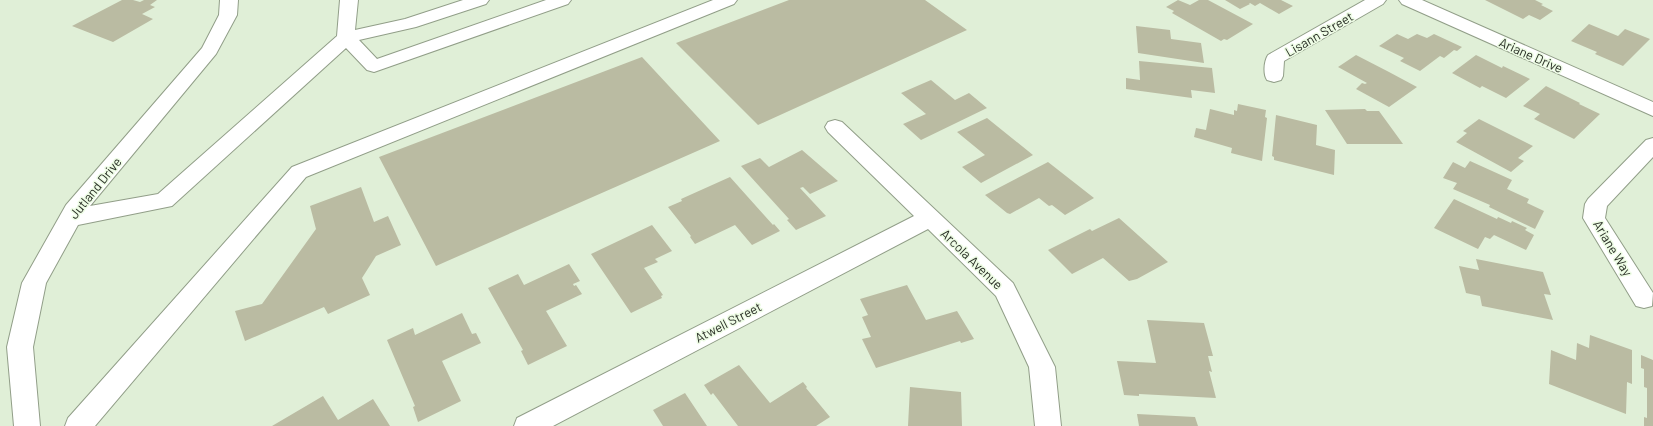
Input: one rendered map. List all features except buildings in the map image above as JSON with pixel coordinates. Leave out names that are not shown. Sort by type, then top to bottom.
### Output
[{"type":"street","name":"Jutland Drive","points":[[27,426],[20,347],[34,283],[74,211],[210,50],[228,15],[229,0]]},
{"type":"street","points":[[349,0],[346,38],[374,66],[562,0]]},
{"type":"street","points":[[70,218],[164,201],[346,38],[410,22],[480,0]]},
{"type":"street","points":[[78,426],[298,172],[728,0]]},
{"type":"street","name":"Lisann Street","points":[[1274,76],[1275,59],[1377,0]]},
{"type":"street","name":"Ariane Drive","points":[[1408,0],[1653,110]]},
{"type":"street","name":"Arcola Avenue","points":[[835,127],[1005,290],[1042,367],[1048,426]]},
{"type":"street","name":"Ariane Way","points":[[1644,299],[1594,218],[1596,204],[1653,145]]},
{"type":"street","name":"Atwell Street","points":[[527,426],[930,218]]}]
